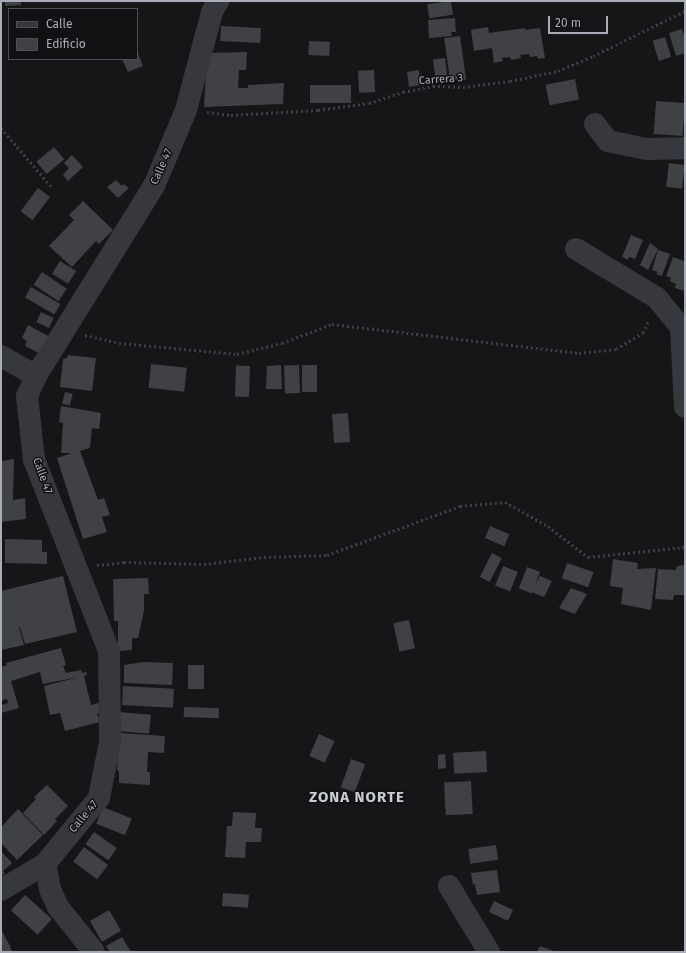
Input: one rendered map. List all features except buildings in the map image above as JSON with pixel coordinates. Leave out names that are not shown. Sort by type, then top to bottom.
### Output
[{"type":"street","name":"Calle 47","points":[[45,864],[99,798],[110,742],[109,651],[34,460],[27,396],[36,376],[154,186],[186,110],[212,12],[218,1]]},
{"type":"street","points":[[595,124],[608,141],[646,149],[685,148]]},
{"type":"street","points":[[576,249],[658,298],[681,328],[685,407]]},
{"type":"street","points":[[1,356],[36,376]]},
{"type":"street","points":[[1,890],[45,864],[50,889],[58,907],[94,952]]},
{"type":"street","points":[[449,886],[489,952]]},
{"type":"path","name":"Carrera 3","points":[[186,110],[231,115],[318,110],[369,103],[403,92],[433,86],[463,87],[510,81],[558,71],[593,56],[685,10]]},
{"type":"path","points":[[1,128],[51,186]]},
{"type":"path","points":[[64,330],[119,343],[191,351],[237,354],[282,343],[332,324],[579,353],[616,349],[643,333],[658,298]]},
{"type":"path","points":[[77,567],[124,562],[204,564],[264,557],[328,555],[460,506],[505,502],[548,526],[588,557],[685,547]]},
{"type":"district","name":"ZONA NORTE","points":[[357,798]]}]
